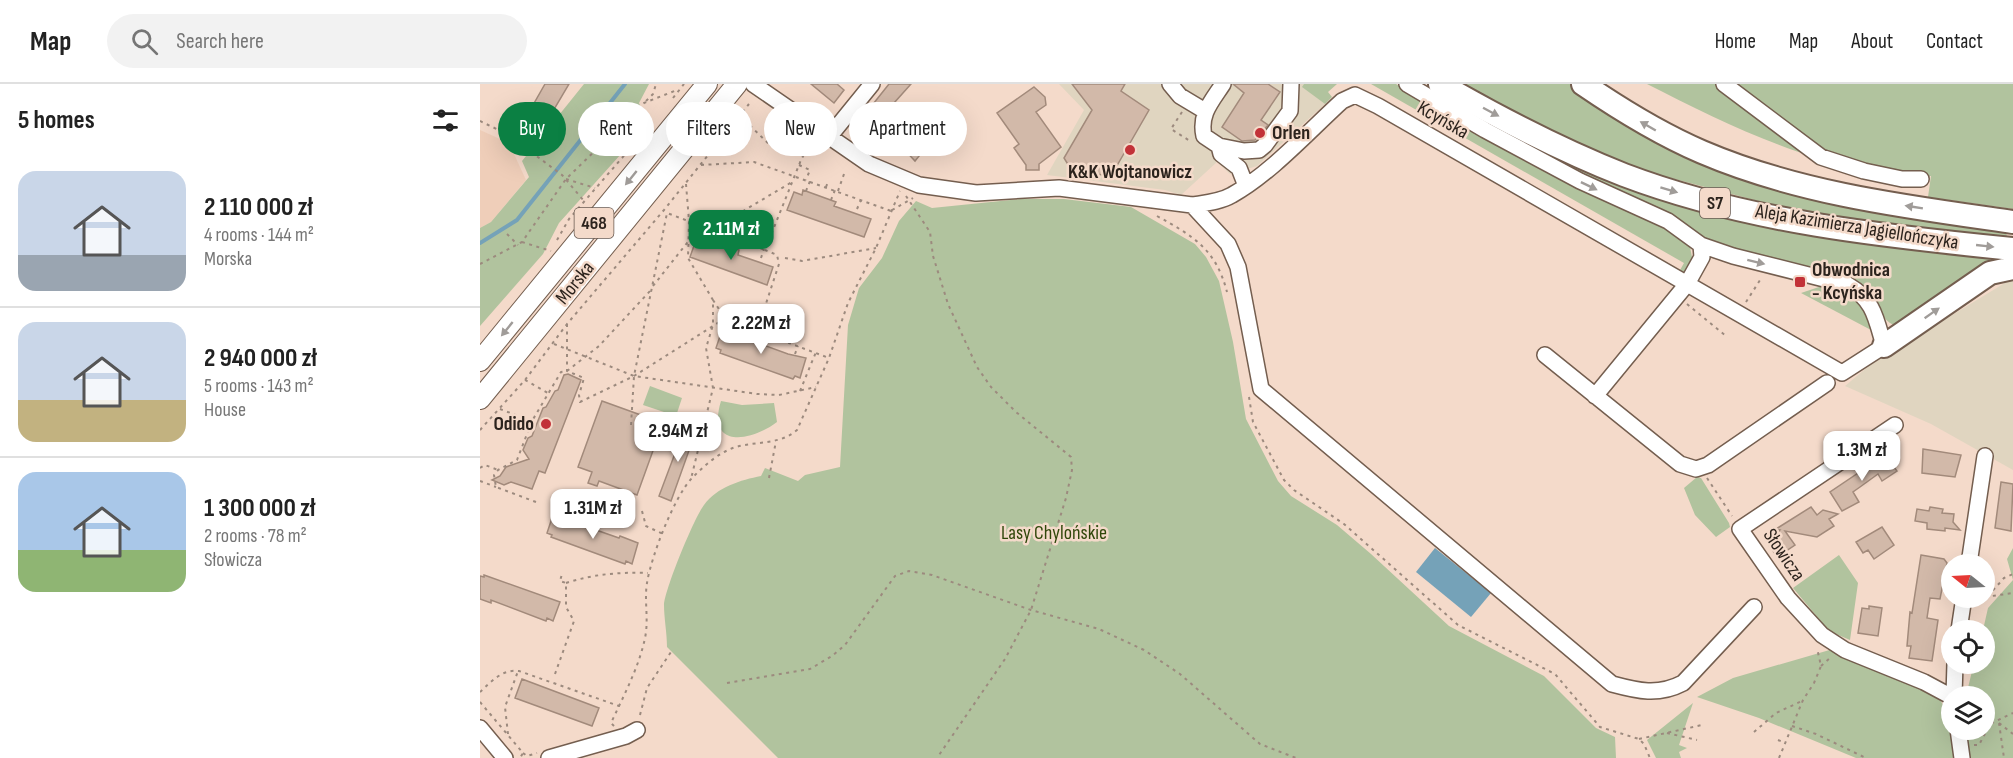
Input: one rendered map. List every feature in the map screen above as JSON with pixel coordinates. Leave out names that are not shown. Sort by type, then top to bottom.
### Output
[{"type":"highway","name":"Aleja Kazimierza Jagiellończyka","points":[[1440,84],[1536,136],[1623,174],[1682,194],[1743,210],[1823,226],[2013,249]]},
{"type":"highway","name":"Aleja Kazimierza Jagiellończyka","points":[[1583,84],[1657,131],[1701,152],[1750,170],[1858,197],[2013,222]]},
{"type":"highway","points":[[1884,346],[1990,273],[2013,267]]},
{"type":"main road","name":"Morska","points":[[480,361],[707,84]]},
{"type":"main road","name":"Morska","points":[[480,399],[737,84]]},
{"type":"street","name":"Kcyńska","points":[[753,84],[779,102]]},
{"type":"street","points":[[837,126],[872,84]]},
{"type":"street","points":[[1170,84],[1180,96],[1205,111]]},
{"type":"street","points":[[1223,84],[1205,111],[1202,122],[1204,136],[1219,146],[1251,151],[1265,145],[1290,111],[1291,84]]},
{"type":"street","points":[[1407,84],[1485,130],[1580,181],[1668,221],[1701,245],[1733,256],[1848,285],[1861,293],[1872,307],[1884,346]]},
{"type":"street","points":[[1724,84],[1821,157],[1835,164],[1902,179],[1921,179]]},
{"type":"street","name":"Kcyńska","points":[[837,142],[869,164],[904,180],[934,189],[976,193],[1059,188],[1191,205],[1223,199],[1246,186],[1342,101],[1355,95],[1378,106],[1842,373],[1884,346]]},
{"type":"street","points":[[1219,146],[1221,154],[1239,168],[1246,186]]},
{"type":"street","points":[[1191,205],[1228,244],[1238,267],[1261,389],[1612,684],[1640,692],[1667,691],[1683,683],[1754,607]]},
{"type":"street","points":[[1595,396],[1687,284],[1702,257],[1701,245]]},
{"type":"street","points":[[1545,355],[1680,464],[1696,469],[1708,465],[1827,383]]},
{"type":"street","name":"Słowicza","points":[[1895,425],[1740,528],[1788,598],[1815,629],[1845,650],[1941,691]]},
{"type":"street","points":[[1970,554],[1984,456]]},
{"type":"street","points":[[549,758],[626,736],[638,722]]},
{"type":"street","points":[[480,728],[505,758]]},
{"type":"path","points":[[646,102],[653,94],[656,84]]},
{"type":"path","points":[[670,102],[684,84]]},
{"type":"path","points":[[649,102],[680,89]]},
{"type":"path","points":[[1190,102],[1172,129],[1191,141]]},
{"type":"path","points":[[480,121],[504,132],[562,175],[584,201]]},
{"type":"path","points":[[752,128],[764,139]]},
{"type":"path","points":[[480,264],[522,242],[566,179],[590,156]]},
{"type":"path","points":[[544,259],[552,251],[569,219],[623,156]]},
{"type":"path","points":[[480,430],[525,380],[567,324],[707,156]]},
{"type":"path","points":[[760,258],[803,156]]},
{"type":"path","points":[[700,165],[754,162],[892,211]]},
{"type":"path","points":[[799,165],[810,170],[806,191]]},
{"type":"path","points":[[831,200],[844,174]]},
{"type":"path","points":[[566,179],[595,188]]},
{"type":"path","points":[[496,487],[494,475],[498,470],[517,460],[532,421],[561,372],[567,371],[610,335],[651,289],[687,243],[705,227],[728,220],[792,182]]},
{"type":"path","points":[[826,187],[828,182]]},
{"type":"path","points":[[686,183],[689,221],[688,258],[726,320],[829,358]]},
{"type":"path","points":[[691,479],[726,451],[737,446],[776,441],[790,436],[797,430],[829,358],[848,303],[876,248],[902,188],[930,232],[933,256],[948,304],[977,367],[991,387],[1016,412],[1071,457],[1072,470],[1066,498],[1031,610],[1005,659],[938,758]]},
{"type":"path","points":[[892,211],[920,196]]},
{"type":"path","points":[[857,209],[861,200]]},
{"type":"path","points":[[889,203],[894,205]]},
{"type":"path","points":[[631,425],[634,376],[667,213],[777,255],[779,264],[757,331]]},
{"type":"path","points":[[1153,213],[1192,237],[1210,252],[1218,264],[1228,294]]},
{"type":"path","points":[[709,240],[713,230]]},
{"type":"path","points":[[507,234],[518,244]]},
{"type":"path","points":[[735,249],[739,239]]},
{"type":"path","points":[[522,242],[552,251]]},
{"type":"path","points":[[786,258],[802,261],[876,248]]},
{"type":"path","points":[[1739,313],[1765,272]]},
{"type":"path","points":[[618,730],[611,723],[637,665],[645,641],[648,610],[646,593],[649,573],[673,508],[691,479],[713,388],[706,348],[713,325],[713,300]]},
{"type":"path","points":[[567,371],[584,378],[579,394],[580,402],[634,376],[713,325],[726,320],[732,314]]},
{"type":"path","points":[[567,324],[567,371]]},
{"type":"path","points":[[738,333],[741,325]]},
{"type":"path","points":[[765,343],[768,335]]},
{"type":"path","points":[[789,343],[792,335]]},
{"type":"path","points":[[554,344],[634,376],[779,395],[817,387]]},
{"type":"path","points":[[795,354],[798,346]]},
{"type":"path","points":[[800,391],[816,352]]},
{"type":"path","points":[[525,380],[548,393]]},
{"type":"path","points":[[1248,386],[1253,422],[1284,480],[1294,490],[1344,524],[1458,625],[1555,674],[1600,727],[1639,739],[1644,744],[1650,758]]},
{"type":"path","points":[[500,409],[532,421]]},
{"type":"path","points":[[769,478],[776,441]]},
{"type":"path","points":[[480,468],[485,465],[498,470]]},
{"type":"path","points":[[1707,477],[1740,528]]},
{"type":"path","points":[[480,481],[536,502]]},
{"type":"path","points":[[642,511],[646,526],[663,534]]},
{"type":"path","points":[[727,684],[810,669],[832,656],[845,645],[895,576],[909,571],[932,575],[1031,610],[1099,629],[1144,650],[1180,674],[1260,744],[1296,758]]},
{"type":"path","points":[[562,574],[560,581],[566,583],[611,572],[649,573]]},
{"type":"path","points":[[1995,588],[2004,578],[2013,574]]},
{"type":"path","points":[[555,674],[574,621],[566,607],[566,583]]},
{"type":"path","points":[[1995,595],[2013,593]]},
{"type":"path","points":[[1779,758],[1803,700],[1815,683],[1821,666],[1815,629]]},
{"type":"path","points":[[638,722],[647,688],[673,649]]},
{"type":"path","points":[[480,692],[499,675],[512,670],[619,706]]},
{"type":"path","points":[[508,736],[505,707],[518,671]]},
{"type":"path","points":[[1754,732],[1776,713],[1803,700]]},
{"type":"path","points":[[480,702],[522,753],[527,756]]},
{"type":"path","points":[[1966,752],[1979,745],[1990,724],[2013,713]]},
{"type":"path","points":[[1998,722],[2013,734]]},
{"type":"path","points":[[1998,722],[2004,758]]},
{"type":"path","points":[[1639,739],[1664,732],[1702,726]]},
{"type":"path","points":[[1792,726],[1816,734],[1866,758]]},
{"type":"path","points":[[1664,732],[1697,740]]},
{"type":"path","points":[[1778,740],[1785,743]]},
{"type":"path","points":[[520,758],[522,753]]},
{"type":"shaded area","points":[[1059,84],[1304,84],[1303,87],[1325,104],[1257,166],[1230,174],[1217,162],[1181,195],[1165,190],[1047,175],[1084,110]]},
{"type":"shaded area","points":[[480,130],[498,138],[498,156],[515,156],[526,180],[491,222],[480,228]]},
{"type":"shaded area","points":[[2013,278],[2013,470],[1931,424],[1845,386],[1870,365]]},
{"type":"green space","points":[[584,84],[649,84],[640,102],[578,102],[578,156],[619,156],[559,223],[543,254],[480,326],[480,228],[491,222],[529,177],[522,161],[526,156],[566,156],[566,106]]},
{"type":"green space","points":[[1304,84],[1337,84],[1328,92],[1332,97],[1325,104],[1302,87]]},
{"type":"green space","points":[[1371,84],[1396,84],[1440,111],[1598,197],[1667,227],[1690,247],[1693,262],[1689,271],[1679,272],[1684,263]]},
{"type":"green space","points":[[1418,84],[1424,84],[1567,161],[2001,258],[2003,261],[1897,326],[1885,318],[1865,289],[1857,283],[1832,273],[1738,252],[1703,240]]},
{"type":"green space","points":[[1462,84],[1574,84],[1631,128],[1689,159],[1776,189],[2006,232],[2007,237],[1889,224],[1777,206],[1648,172],[1565,139]]},
{"type":"green space","points":[[1647,84],[2013,84],[2013,209],[1928,197],[1931,176],[1894,174],[1820,159],[1749,133]]},
{"type":"green space","name":"Lasy Chylońskie","points":[[1020,199],[1064,199],[1131,207],[1195,244],[1206,257],[1219,281],[1233,342],[1246,419],[1278,481],[1291,496],[1337,525],[1449,626],[1544,676],[1596,728],[1615,737],[1616,758],[778,758],[667,647],[664,605],[669,584],[687,538],[699,512],[709,499],[730,485],[761,476],[765,468],[798,481],[805,475],[840,467],[848,325],[859,288],[882,258],[899,221],[916,201],[932,208]]},
{"type":"green space","points":[[1828,284],[1858,298],[1866,310],[1871,330],[1801,293]]},
{"type":"green space","points":[[650,386],[682,398],[676,416],[643,405]]},
{"type":"green space","points":[[721,401],[742,405],[774,403],[777,422],[767,429],[744,437],[725,434],[720,427],[718,417]]},
{"type":"green space","points":[[1697,477],[1701,478],[1729,523],[1730,527],[1716,537],[1695,515],[1684,488]]},
{"type":"green space","points":[[2013,548],[2013,580],[2007,559]]},
{"type":"green space","points":[[1839,555],[1858,583],[1850,640],[1829,631],[1793,588]]},
{"type":"green space","points":[[2013,580],[2013,758],[1966,758],[1965,740],[1995,740],[1995,686],[1968,686],[1971,674],[1995,674],[1995,620],[1985,620],[1988,608],[1995,608],[1995,600]]},
{"type":"green space","points":[[1833,649],[1937,695],[1941,701],[1941,740],[1953,740],[1956,758],[1856,758],[1759,718],[1697,697],[1733,678]]},
{"type":"green space","points":[[1693,703],[1679,745],[1687,748],[1679,752],[1681,758],[1656,758],[1647,740]]},
{"type":"water","points":[[1435,548],[1491,593],[1471,617],[1416,572]]},
{"type":"building","points":[[545,84],[569,84],[558,102],[535,102]]},
{"type":"building","points":[[811,84],[837,84],[844,90],[833,102]]},
{"type":"building","points":[[889,84],[911,84],[895,102],[875,102]]},
{"type":"building","points":[[1072,84],[1125,84],[1121,91],[1149,110],[1111,176],[1072,171],[1064,158],[1092,110]]},
{"type":"building","points":[[1233,84],[1268,84],[1280,92],[1261,120],[1268,125],[1255,140],[1242,141],[1222,127],[1244,93]]},
{"type":"building","points":[[1034,87],[1045,97],[1046,105],[1036,112],[1061,147],[1039,164],[1039,170],[1026,170],[1026,165],[1014,148],[1019,144],[997,113]]},
{"type":"building","points":[[803,190],[836,202],[834,206],[871,219],[864,237],[787,210],[794,192],[802,195]]},
{"type":"building","points":[[707,239],[739,250],[738,255],[773,267],[767,285],[690,257],[696,240],[705,243]]},
{"type":"building","points":[[722,330],[788,354],[806,358],[800,378],[795,376],[793,379],[720,353],[721,350],[716,348]]},
{"type":"building","points":[[568,374],[581,380],[545,473],[539,471],[532,489],[511,482],[504,485],[492,480],[500,476],[506,467],[529,459],[523,450],[528,438],[532,436],[543,408],[558,390],[564,375]]},
{"type":"building","points":[[602,401],[663,423],[637,495],[599,481],[597,486],[588,483],[592,472],[578,467]]},
{"type":"building","points":[[686,424],[697,428],[671,501],[659,496]]},
{"type":"building","points":[[1923,449],[1961,455],[1955,477],[1922,473]]},
{"type":"building","points":[[1885,455],[1897,471],[1882,481],[1878,474],[1853,492],[1859,502],[1842,511],[1830,492]]},
{"type":"building","points":[[2001,482],[2013,484],[2011,531],[1995,528]]},
{"type":"building","points":[[1811,507],[1817,515],[1823,510],[1838,514],[1829,519],[1834,526],[1817,537],[1785,531],[1795,545],[1777,557],[1767,542],[1780,530],[1776,529]]},
{"type":"building","points":[[1930,507],[1943,509],[1942,513],[1954,514],[1953,522],[1960,530],[1927,529],[1927,523],[1915,521],[1917,509],[1929,511]]},
{"type":"building","points":[[553,515],[638,543],[632,564],[626,561],[625,564],[551,537],[552,535],[547,533]]},
{"type":"building","points":[[1882,527],[1894,545],[1874,559],[1868,550],[1863,553],[1856,542]]},
{"type":"building","points":[[1921,555],[1941,558],[1940,599],[1930,598],[1927,618],[1938,620],[1932,661],[1909,658],[1911,646],[1907,646],[1910,612],[1912,613]]},
{"type":"building","points":[[484,575],[560,602],[553,621],[547,618],[546,621],[491,600],[491,603],[480,599],[480,576],[484,577]]},
{"type":"building","points":[[1869,606],[1882,608],[1878,636],[1858,633],[1862,608],[1869,609]]},
{"type":"building","points":[[522,679],[599,708],[592,726],[515,698]]},
{"type":"waterway","points":[[480,243],[517,220],[625,84]]},
{"type":"place","name":"Orlen","points":[[1260,133]]},
{"type":"place","name":"K&K Wojtanowicz","points":[[1130,150]]},
{"type":"place","name":"Obwodnica - Kcyńska","points":[[1800,282]]},
{"type":"place","name":"Odido","points":[[546,424]]}]
